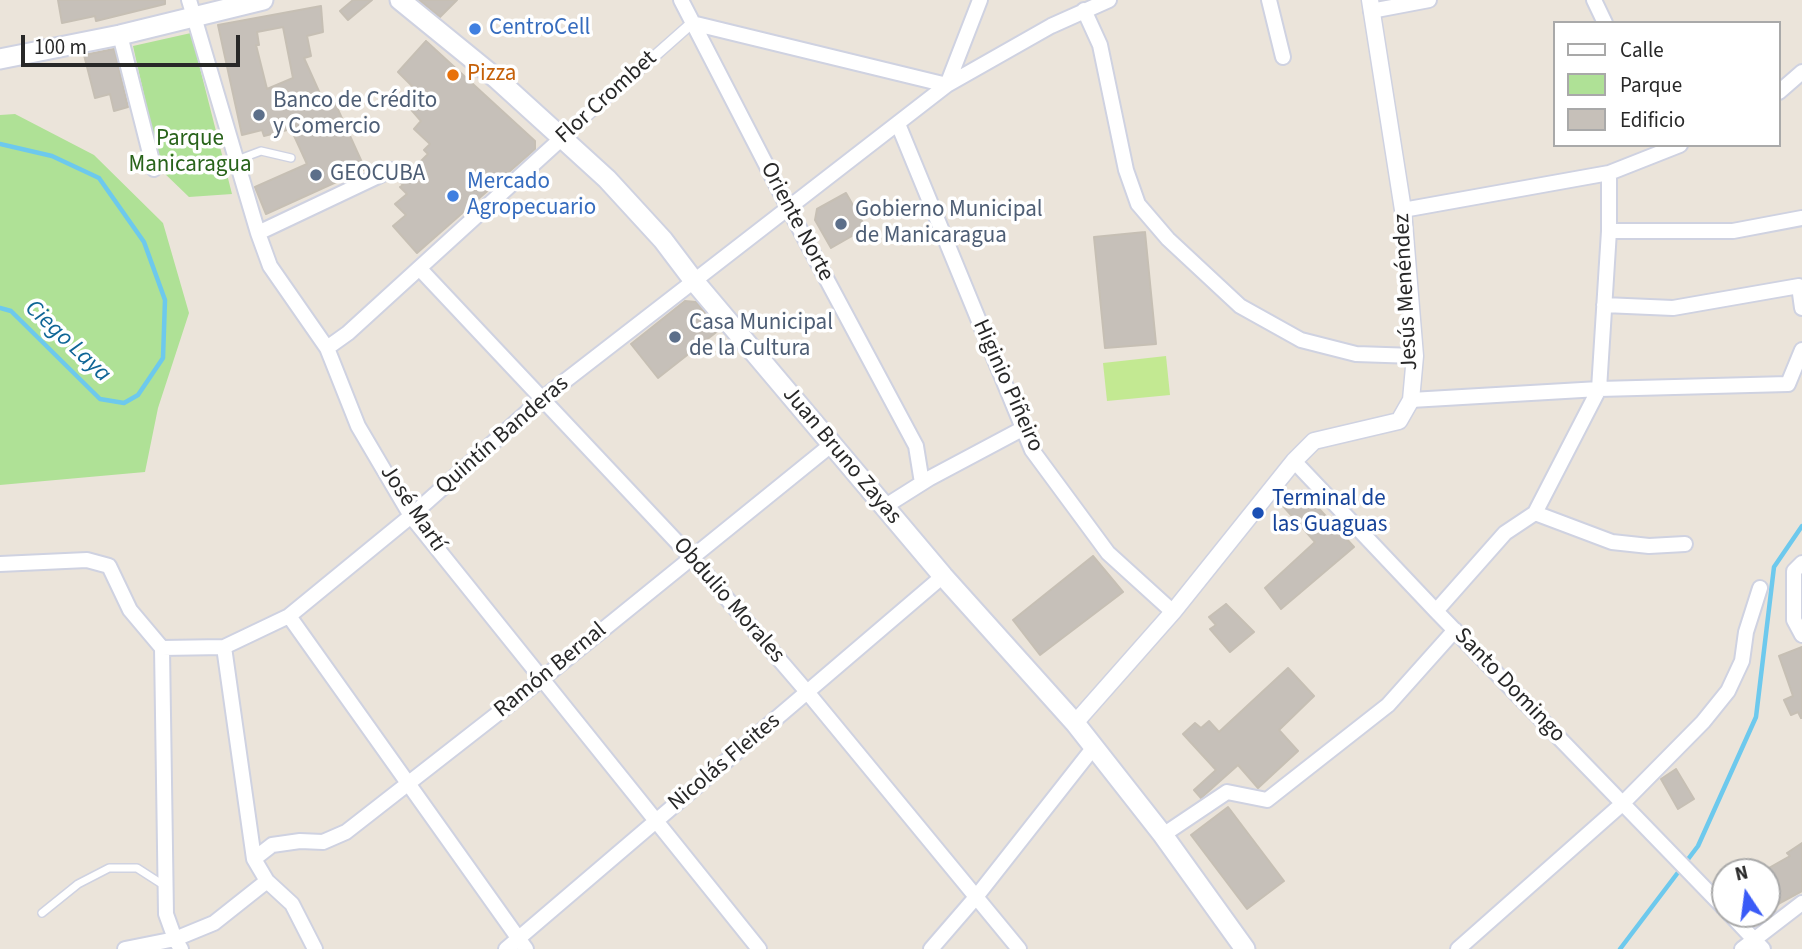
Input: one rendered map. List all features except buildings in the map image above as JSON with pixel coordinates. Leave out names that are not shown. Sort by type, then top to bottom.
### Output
[{"type":"main road","points":[[0,58],[121,35],[191,9],[262,0]]},
{"type":"main road","name":"Juan Bruno Zayas","points":[[400,0],[497,79],[562,138],[663,240],[831,445],[943,576],[1075,723],[1163,835],[1245,949]]},
{"type":"street","name":"Oriente Norte","points":[[681,0],[916,446],[922,483]]},
{"type":"street","points":[[692,23],[947,85],[980,0]]},
{"type":"street","name":"Quintín Banderas","points":[[162,648],[224,647],[289,616],[411,516],[543,398],[947,85],[1051,26],[1109,0]]},
{"type":"street","points":[[1269,0],[1283,57]]},
{"type":"street","points":[[1370,5],[1429,0]]},
{"type":"street","points":[[1594,0],[1604,21]]},
{"type":"street","name":"Jesús Menéndez","points":[[1075,723],[1173,612],[1294,461],[1314,441],[1399,421],[1411,400],[1415,356],[1403,210],[1370,5]]},
{"type":"street","name":"José Martí","points":[[191,9],[270,266],[327,348],[358,426],[411,516],[759,949]]},
{"type":"street","points":[[1084,10],[1100,45],[1130,181],[1138,204],[1168,239],[1240,306],[1301,340],[1356,354],[1415,356]]},
{"type":"street","name":"Flor Crombet","points":[[327,348],[421,269],[562,138],[692,23]]},
{"type":"street","points":[[121,35],[154,169]]},
{"type":"street","points":[[1781,90],[1802,72]]},
{"type":"street","name":"Higinio Piñeiro","points":[[898,124],[1032,450],[1108,554],[1173,612]]},
{"type":"street","points":[[1403,210],[1609,173],[1665,148]]},
{"type":"street","points":[[258,233],[391,170]]},
{"type":"street","points":[[1436,611],[1505,533],[1535,513],[1600,389],[1609,231],[1609,173]]},
{"type":"street","points":[[1609,231],[1733,231],[1802,218]]},
{"type":"street","name":"Obdulio Morales","points":[[421,269],[692,558],[808,693],[1019,949]]},
{"type":"street","points":[[1604,305],[1673,308],[1799,286],[1802,308]]},
{"type":"street","points":[[1411,400],[1600,389],[1788,384],[1802,350]]},
{"type":"street","points":[[884,507],[922,483],[1022,429]]},
{"type":"street","name":"Ramón Bernal","points":[[254,859],[272,845],[300,841],[323,842],[346,832],[542,679],[831,445]]},
{"type":"street","name":"Santo Domingo","points":[[1294,461],[1711,894]]},
{"type":"street","points":[[1535,513],[1612,541],[1649,546],[1685,544]]},
{"type":"street","points":[[0,564],[87,561],[109,566],[130,610],[162,648],[166,914],[178,944]]},
{"type":"street","points":[[1798,566],[1794,620],[1802,635]]},
{"type":"street","name":"Nicolás Fleites","points":[[506,949],[522,944],[656,821],[943,576]]},
{"type":"street","points":[[1458,949],[1622,804],[1703,722],[1728,691],[1742,660],[1746,632],[1760,587]]},
{"type":"street","points":[[289,616],[522,944]]},
{"type":"street","points":[[1163,835],[1227,792],[1267,800],[1388,705],[1455,630]]},
{"type":"street","points":[[224,647],[254,859],[268,881],[292,904],[315,949]]},
{"type":"street","points":[[930,949],[976,897],[1094,747]]},
{"type":"street","points":[[125,949],[178,944],[214,923],[268,881]]},
{"type":"street","points":[[1742,949],[1758,944],[1802,903]]},
{"type":"street","points":[[1743,928],[1758,944]]},
{"type":"lane","points":[[236,160],[261,151],[291,158]]},
{"type":"lane","points":[[42,913],[78,884],[109,868],[137,868],[165,887]]},
{"type":"green space","name":"Parque Manicaragua","points":[[191,33],[232,194],[189,197],[161,170],[133,46]]},
{"type":"green space","points":[[15,114],[94,155],[163,223],[189,313],[158,408],[145,472],[0,485],[0,115]]},
{"type":"green space","points":[[1166,356],[1170,395],[1107,401],[1103,363]]},
{"type":"waterway","name":"Ciego Laya","points":[[0,144],[52,156],[99,178],[144,242],[165,300],[163,358],[138,395],[124,403],[100,399],[11,311],[0,308]]},
{"type":"waterway","points":[[1620,949],[1698,846],[1756,717],[1774,567],[1802,526]]},
{"type":"place","name":"CentroCell","points":[[475,29]]},
{"type":"place","name":"Pizza","points":[[453,75]]},
{"type":"place","name":"Banco de Crédito y Comercio","points":[[259,115]]},
{"type":"place","name":"GEOCUBA","points":[[316,175]]},
{"type":"place","name":"Mercado Agropecuario","points":[[453,196]]},
{"type":"place","name":"Gobierno Municipal de Manicaragua","points":[[841,224]]},
{"type":"place","name":"Casa Municipal de la Cultura","points":[[675,337]]},
{"type":"place","name":"Terminal de las Guaguas","points":[[1258,513]]}]
